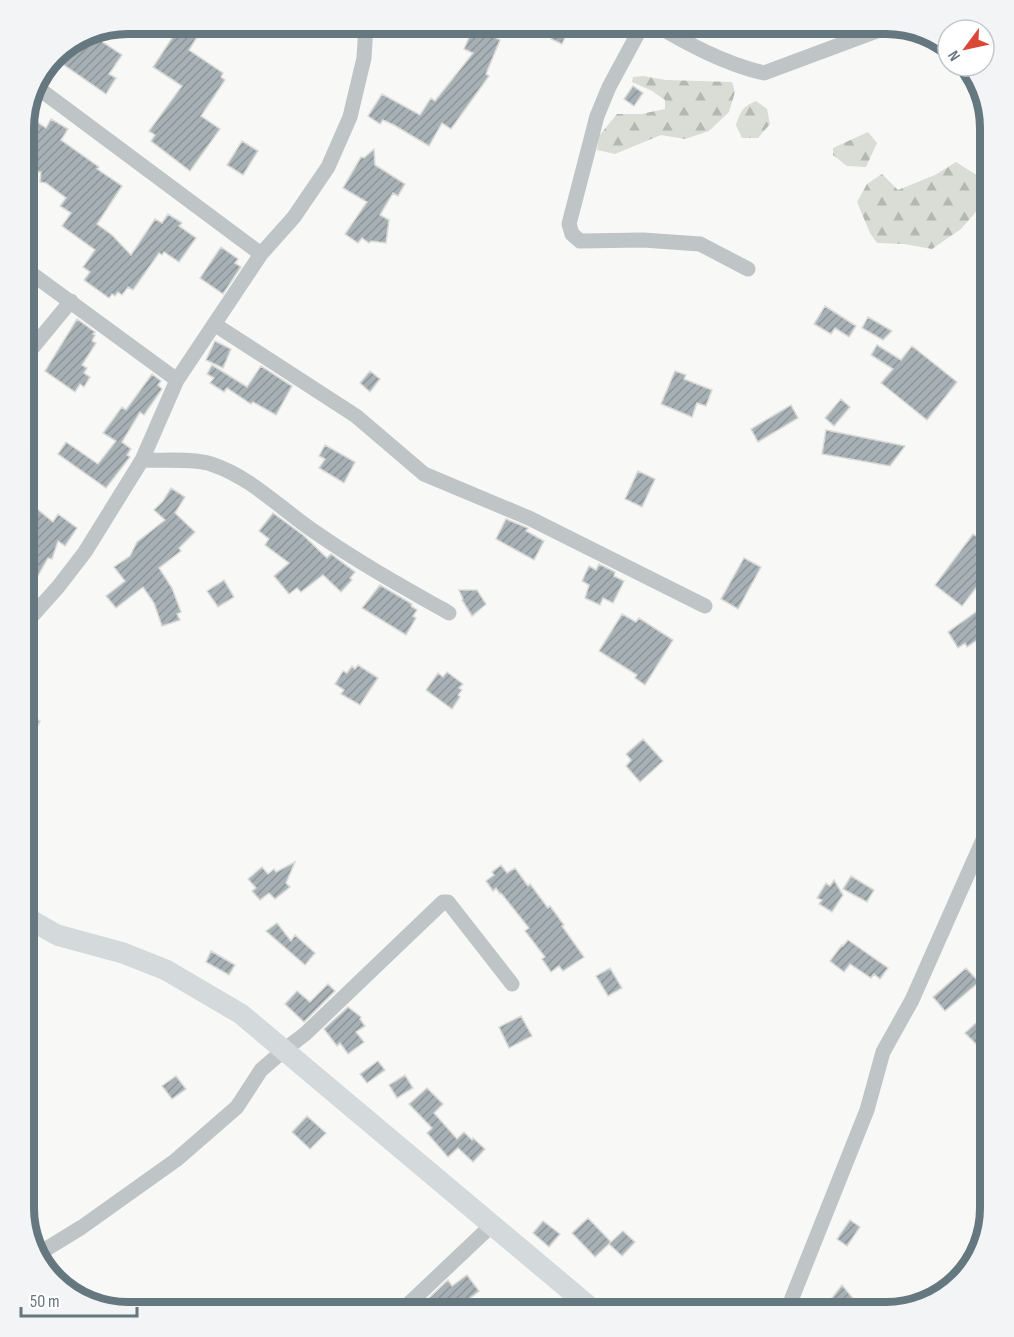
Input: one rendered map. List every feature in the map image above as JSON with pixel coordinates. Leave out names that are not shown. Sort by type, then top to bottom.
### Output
[{"type":"street","points":[[35,613],[84,552],[142,460],[177,380],[261,254],[294,217],[328,167],[350,117],[364,58],[365,34]]},
{"type":"street","points":[[637,35],[609,87],[597,116],[569,224],[570,230],[580,241],[644,240],[700,244],[748,269]]},
{"type":"street","points":[[673,35],[748,69],[764,73],[865,35]]},
{"type":"street","points":[[43,91],[261,254]]},
{"type":"street","points":[[35,276],[177,380]]},
{"type":"street","points":[[35,345],[71,301]]},
{"type":"street","points":[[214,324],[356,416],[424,474],[529,518],[705,606]]},
{"type":"street","points":[[142,460],[209,463],[233,474],[256,488],[352,558],[449,613]]},
{"type":"street","points":[[791,1302],[867,1110],[883,1052],[912,1000],[980,847]]},
{"type":"street","points":[[45,1250],[82,1227],[176,1160],[237,1107],[261,1070],[304,1035],[443,902],[448,902],[512,984]]},
{"type":"street","points":[[34,922],[57,935],[123,953],[166,970],[241,1014],[584,1302]]},
{"type":"street","points":[[411,1302],[493,1224]]},
{"type":"green space","points":[[643,76],[666,80],[732,82],[735,92],[729,112],[709,131],[685,139],[661,135],[615,154],[597,150],[599,136],[617,114],[641,114],[665,109],[665,100],[632,82],[633,77]]},
{"type":"green space","points":[[756,101],[767,109],[770,124],[758,138],[742,138],[736,125],[737,120],[745,107]]},
{"type":"green space","points":[[868,132],[877,143],[866,167],[847,166],[833,155],[833,148]]},
{"type":"green space","points":[[956,162],[980,177],[980,207],[961,229],[932,249],[904,244],[877,243],[870,233],[857,202],[867,184],[882,174],[898,190],[935,175]]},
{"type":"building","points":[[175,34],[192,34],[197,37],[189,50],[223,73],[221,77],[225,80],[201,116],[220,129],[190,171],[151,141],[155,135],[149,131],[182,86],[153,67]]},
{"type":"building","points":[[470,34],[498,34],[496,38],[500,40],[486,74],[489,76],[451,129],[442,123],[429,146],[394,125],[383,120],[380,124],[368,116],[382,94],[420,115],[431,98],[435,101],[473,53],[464,49]]},
{"type":"building","points":[[553,35],[566,35],[562,44],[551,39]]},
{"type":"building","points":[[99,40],[122,55],[109,74],[116,78],[106,94],[61,63],[76,50]]},
{"type":"building","points":[[633,86],[643,93],[634,106],[624,99]]},
{"type":"building","points":[[51,119],[68,129],[61,140],[122,186],[97,224],[112,235],[131,255],[155,219],[162,223],[168,214],[182,223],[179,226],[196,238],[179,262],[164,252],[162,255],[159,253],[133,290],[128,287],[122,295],[118,292],[109,298],[84,280],[90,272],[83,267],[95,250],[62,226],[71,213],[60,206],[66,198],[46,183],[40,182],[41,172],[35,172],[35,121],[46,128]]},
{"type":"building","points":[[242,141],[258,151],[243,175],[227,165]]},
{"type":"building","points":[[374,149],[375,165],[405,184],[398,196],[393,193],[380,215],[389,220],[386,243],[371,241],[369,243],[362,238],[358,243],[345,234],[367,202],[343,188],[361,157],[364,158]]},
{"type":"building","points":[[221,247],[238,259],[235,263],[241,267],[223,294],[200,278]]},
{"type":"building","points":[[825,306],[856,326],[849,337],[835,328],[831,334],[814,324]]},
{"type":"building","points":[[868,317],[892,331],[883,340],[862,328]]},
{"type":"building","points":[[77,319],[95,332],[92,341],[96,343],[82,365],[87,368],[84,373],[90,377],[84,387],[80,384],[75,392],[45,371]]},
{"type":"building","points":[[215,341],[231,349],[223,368],[206,360]]},
{"type":"building","points":[[877,345],[901,360],[912,346],[957,382],[927,420],[881,383],[893,369],[871,355]]},
{"type":"building","points":[[212,365],[247,387],[261,366],[292,386],[276,415],[253,402],[251,404],[227,388],[224,392],[210,383],[214,378],[207,374]]},
{"type":"building","points":[[370,371],[380,379],[370,392],[360,383]]},
{"type":"building","points":[[675,371],[686,375],[684,379],[712,390],[706,406],[697,403],[692,417],[661,404]]},
{"type":"building","points":[[152,374],[161,381],[158,385],[162,389],[144,415],[140,412],[122,442],[131,449],[127,455],[130,457],[106,488],[58,454],[66,442],[98,464],[116,441],[103,433],[122,407],[126,410]]},
{"type":"building","points":[[841,399],[850,407],[834,426],[825,418]]},
{"type":"building","points":[[791,405],[798,418],[758,442],[751,429]]},
{"type":"building","points":[[826,430],[905,446],[890,466],[822,454]]},
{"type":"building","points":[[325,445],[355,462],[344,483],[319,468],[325,459],[319,456]]},
{"type":"building","points":[[638,471],[655,479],[642,507],[625,499]]},
{"type":"building","points":[[171,488],[185,497],[175,513],[195,532],[179,548],[181,551],[159,568],[172,588],[181,612],[177,614],[180,620],[162,626],[154,603],[143,587],[116,608],[106,596],[125,581],[114,567],[130,556],[137,542],[165,520],[154,510]]},
{"type":"building","points":[[35,507],[53,522],[58,514],[77,528],[65,546],[58,541],[52,559],[48,558],[35,581]]},
{"type":"building","points":[[273,513],[303,535],[327,558],[331,554],[355,572],[350,578],[352,580],[341,592],[323,575],[301,592],[297,588],[289,594],[274,576],[289,563],[265,545],[269,539],[259,531]]},
{"type":"building","points":[[506,519],[528,528],[526,531],[544,541],[534,560],[496,539]]},
{"type":"building","points":[[973,534],[980,539],[980,583],[962,606],[935,585]]},
{"type":"building","points":[[744,558],[761,567],[738,609],[721,599]]},
{"type":"building","points":[[599,564],[615,572],[614,576],[624,581],[613,603],[603,598],[600,605],[585,598],[589,585],[582,581],[589,566],[596,570]]},
{"type":"building","points":[[224,580],[234,597],[218,607],[207,591]]},
{"type":"building","points":[[380,585],[412,604],[411,606],[417,610],[413,616],[416,618],[406,635],[362,608]]},
{"type":"building","points":[[459,590],[477,590],[486,604],[472,616]]},
{"type":"building","points":[[976,612],[980,616],[980,638],[967,647],[965,643],[958,648],[948,632]]},
{"type":"building","points":[[622,614],[636,622],[639,618],[673,640],[645,685],[635,678],[637,675],[599,651]]},
{"type":"building","points":[[358,665],[378,678],[360,705],[341,694],[344,690],[335,684],[343,671],[347,673],[352,666],[355,669]]},
{"type":"building","points":[[447,672],[463,684],[459,688],[462,690],[458,695],[460,697],[452,709],[426,690],[438,673],[443,677]]},
{"type":"building","points":[[34,718],[40,721],[34,732]]},
{"type":"building","points":[[643,739],[663,761],[640,782],[626,766],[631,760],[626,754]]},
{"type":"building","points":[[295,862],[286,883],[290,887],[275,899],[269,893],[260,900],[252,891],[256,888],[248,879],[262,867],[268,874],[274,869],[276,872]]},
{"type":"building","points":[[501,865],[507,873],[515,868],[548,908],[550,906],[584,957],[563,971],[559,966],[551,972],[542,959],[545,957],[525,931],[529,928],[501,893],[496,888],[493,891],[486,881]]},
{"type":"building","points":[[851,876],[874,890],[867,902],[843,889]]},
{"type":"building","points":[[834,880],[843,895],[832,912],[819,904],[822,900],[817,898],[826,883],[830,886]]},
{"type":"building","points":[[277,923],[291,941],[295,935],[315,953],[305,965],[266,931]]},
{"type":"building","points":[[848,940],[888,968],[880,979],[874,974],[871,978],[850,964],[844,972],[830,961]]},
{"type":"building","points":[[211,951],[235,965],[229,975],[206,962]]},
{"type":"building","points":[[610,968],[622,988],[608,996],[596,976]]},
{"type":"building","points":[[966,968],[979,982],[945,1011],[933,997]]},
{"type":"building","points":[[328,984],[335,991],[304,1022],[285,1004],[297,991],[310,1002]]},
{"type":"building","points":[[348,1007],[361,1017],[365,1026],[356,1032],[364,1042],[348,1054],[340,1043],[337,1046],[324,1029]]},
{"type":"building","points":[[521,1016],[532,1036],[509,1048],[499,1027]]},
{"type":"building","points":[[980,1019],[980,1046],[965,1033]]},
{"type":"building","points":[[378,1061],[385,1070],[367,1083],[360,1074]]},
{"type":"building","points":[[405,1075],[413,1088],[397,1098],[389,1085]]},
{"type":"building","points":[[176,1076],[186,1089],[172,1099],[162,1086]]},
{"type":"building","points":[[427,1088],[443,1104],[434,1113],[457,1139],[464,1132],[485,1149],[473,1162],[458,1148],[448,1157],[427,1133],[432,1128],[409,1104]]},
{"type":"building","points":[[307,1116],[326,1133],[310,1149],[292,1132]]},
{"type":"building","points":[[588,1218],[611,1242],[595,1257],[572,1233]]},
{"type":"building","points":[[850,1220],[860,1227],[847,1246],[837,1239]]},
{"type":"building","points":[[543,1221],[560,1234],[549,1247],[533,1233]]},
{"type":"building","points":[[623,1231],[635,1242],[622,1256],[609,1244]]},
{"type":"building","points":[[467,1275],[479,1291],[465,1302],[425,1302],[448,1280],[452,1286]]},
{"type":"building","points":[[842,1285],[856,1302],[829,1302]]}]
